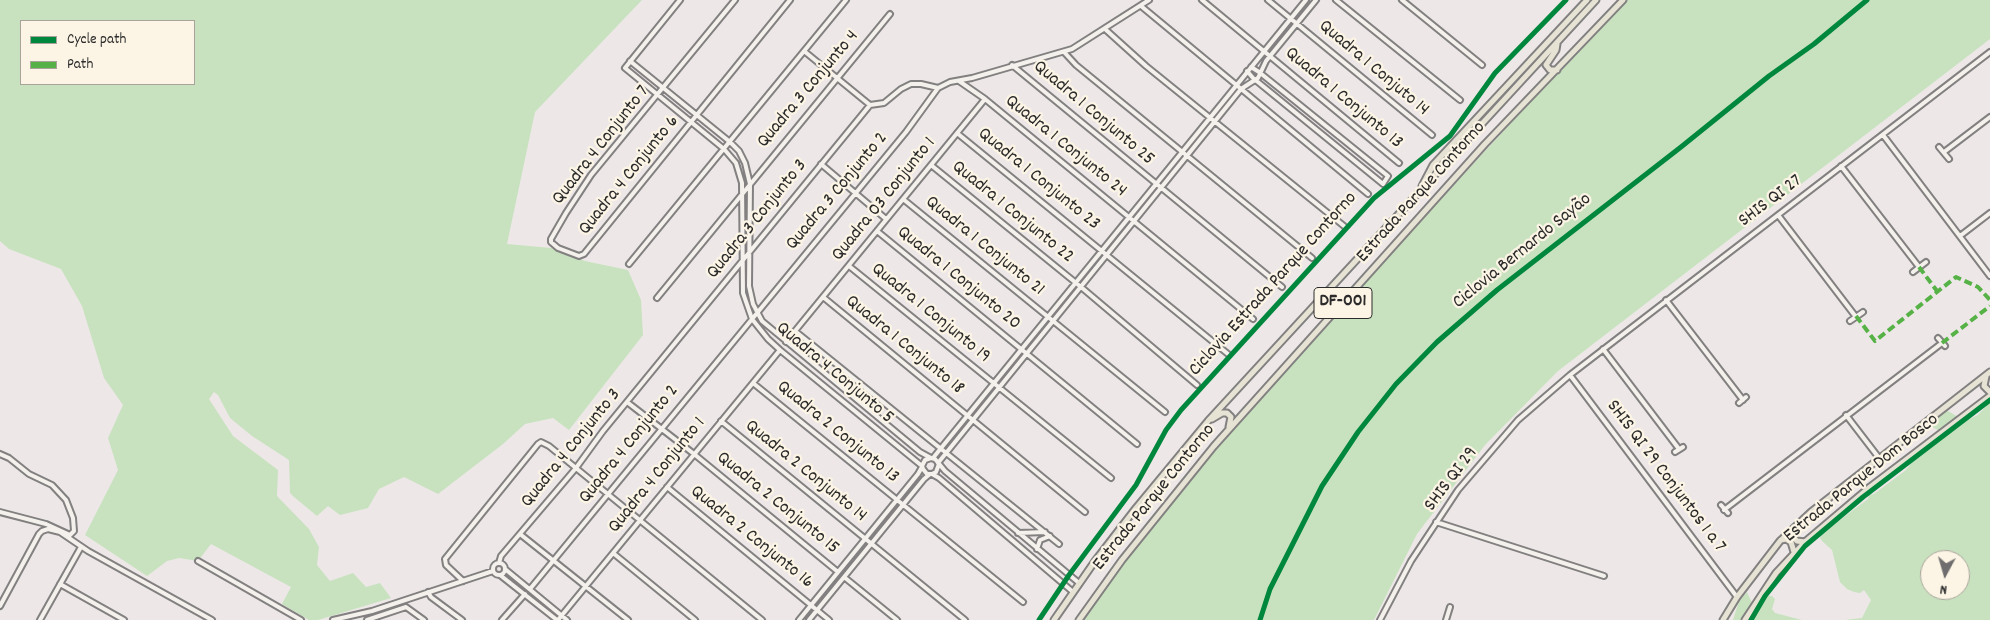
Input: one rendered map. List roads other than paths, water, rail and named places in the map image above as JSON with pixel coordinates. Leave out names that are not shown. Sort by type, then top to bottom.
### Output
[{"type":"main road","points":[[1419,191],[1433,165],[1587,0]]},
{"type":"main road","name":"Estrada Parque Contorno","points":[[1054,620],[1079,583],[1136,508],[1208,421],[1596,0]]},
{"type":"main road","name":"Estrada Parque Contorno","points":[[1078,620],[1122,560],[1226,432],[1485,144],[1623,0]]},
{"type":"main road","points":[[1557,70],[1551,70],[1546,65],[1556,50],[1558,43]]},
{"type":"main road","points":[[1988,374],[1984,386],[1990,394]]},
{"type":"main road","name":"Estrada Parque Dom Bosco","points":[[1723,620],[1737,597],[1780,541],[1829,496],[1988,374]]},
{"type":"main road","name":"Estrada Parque Dom Bosco","points":[[1745,620],[1771,579],[1794,552],[1870,488],[1990,394]]},
{"type":"main road","points":[[1208,421],[1227,412],[1231,417],[1226,432]]},
{"type":"main road","points":[[1792,530],[1792,536],[1797,541],[1805,542]]},
{"type":"main road","points":[[1780,541],[1789,540],[1793,544],[1794,552]]},
{"type":"street","points":[[680,0],[630,61],[698,115],[739,151],[745,163],[750,184],[749,286],[757,313],[766,326],[920,452],[932,458],[1079,583]]},
{"type":"street","name":"Quadra 4 Conjunto 7","points":[[584,254],[579,256],[558,248],[551,242],[554,232],[591,175],[735,0]]},
{"type":"street","name":"Quadra 4 Conjunto 6","points":[[584,254],[790,0]]},
{"type":"street","points":[[629,264],[844,2],[837,0]]},
{"type":"street","points":[[804,51],[870,105],[884,103],[901,89],[911,84],[938,88],[950,82],[1064,52],[1078,46],[1149,0]]},
{"type":"street","name":"Quadra 1 Conjunto 13","points":[[1202,0],[1399,163]]},
{"type":"street","name":"Quadra 1 Conjuto 14","points":[[1268,0],[1432,135]]},
{"type":"street","points":[[799,620],[918,474],[925,460],[932,458],[968,415],[1306,0]]},
{"type":"street","points":[[809,620],[924,479],[936,472],[938,463],[973,419],[1162,189],[1241,89],[1256,80],[1261,73],[1263,65],[1316,0]]},
{"type":"street","points":[[1336,0],[1460,100]]},
{"type":"street","points":[[1402,0],[1482,65]]},
{"type":"street","points":[[1140,6],[1368,194]]},
{"type":"street","name":"Quadra 3 Conjunto 4","points":[[658,298],[890,14]]},
{"type":"street","points":[[1105,29],[1209,118],[1344,226]]},
{"type":"street","points":[[1064,52],[1076,65],[1312,258]]},
{"type":"street","name":"SHIS QI 27","points":[[1570,375],[1990,52]]},
{"type":"street","name":"Quadra 4 Conjunto 5","points":[[630,61],[625,68],[724,149],[736,163],[742,183],[743,293],[752,319],[758,328],[785,354],[922,466]]},
{"type":"street","name":"Quadra 1 Conjunto 25","points":[[1012,65],[1282,288]]},
{"type":"street","points":[[1249,69],[1261,73],[1388,176],[1383,184],[1256,80],[1249,69]]},
{"type":"street","points":[[959,81],[985,99]]},
{"type":"street","name":"Quadra 3 Conjunto 2","points":[[752,319],[854,192],[906,132],[938,88]]},
{"type":"street","name":"Quadra 03 Conjunto 1","points":[[779,348],[796,331],[985,99]]},
{"type":"street","name":"Quadra 1 Conjunto 24","points":[[985,99],[1254,319]]},
{"type":"street","name":"Quadra 3 Conjunto 3","points":[[668,353],[820,164],[870,105]]},
{"type":"street","points":[[1944,152],[1990,117]]},
{"type":"street","name":"Quadra 1 Conjunto 23","points":[[957,133],[1102,249],[1228,354]]},
{"type":"street","points":[[1882,135],[1990,276]]},
{"type":"street","points":[[1939,147],[1949,159]]},
{"type":"street","points":[[820,164],[886,219]]},
{"type":"street","name":"Quadra 1 Conjunto 22","points":[[931,165],[1197,386]]},
{"type":"street","points":[[1841,166],[1919,267]]},
{"type":"street","name":"Quadra 1 Conjunto 21","points":[[903,199],[1165,412]]},
{"type":"street","points":[[1960,236],[1990,213]]},
{"type":"street","points":[[1778,215],[1856,317]]},
{"type":"street","name":"Quadra 1 Conjunto 20","points":[[877,231],[1137,444]]},
{"type":"street","points":[[1913,272],[1926,262]]},
{"type":"street","name":"Quadra 1 Conjunto 19","points":[[849,266],[1112,478]]},
{"type":"street","name":"Quadra 1 Conjunto 18","points":[[823,297],[1085,512]]},
{"type":"street","points":[[1666,300],[1743,400]]},
{"type":"street","points":[[1850,321],[1863,312]]},
{"type":"street","name":"Quadra 4 Conjunto 2","points":[[530,589],[752,319]]},
{"type":"street","points":[[796,331],[1059,544]]},
{"type":"street","points":[[1721,505],[1726,511],[1845,416],[1944,345],[1938,338]]},
{"type":"street","points":[[785,354],[791,346]]},
{"type":"street","name":"Quadra 4 Conjunto 1","points":[[558,620],[779,348]]},
{"type":"street","points":[[1603,349],[1679,449]]},
{"type":"street","name":"Quadra 4 Conjunto 3","points":[[499,563],[501,556],[576,468],[603,430],[668,353]]},
{"type":"street","name":"SHIS QI 29","points":[[1380,620],[1411,561],[1458,490],[1518,420],[1570,375]]},
{"type":"street","name":"SHIS QI 29 Conjuntos 1 a 7","points":[[1570,375],[1737,597]]},
{"type":"street","name":"Quadra 2 Conjunto 13","points":[[753,382],[1022,602]]},
{"type":"street","name":"Quadra 2 Conjunto 15","points":[[627,402],[694,454],[838,572]]},
{"type":"street","points":[[1845,416],[1879,458]]},
{"type":"street","name":"Quadra 2 Conjunto 14","points":[[721,421],[965,620]]},
{"type":"street","points":[[463,580],[446,565],[444,561],[448,554],[538,444],[544,443],[762,620]]},
{"type":"street","points":[[0,454],[9,458],[29,474],[52,485],[66,500],[74,531],[70,535],[46,524],[0,512]]},
{"type":"street","points":[[922,466],[925,472],[939,478],[1073,592]]},
{"type":"street","name":"Quadra 2 Conjunto 16","points":[[667,487],[829,620]]},
{"type":"street","points":[[1436,522],[1604,576]]},
{"type":"street","points":[[0,606],[39,534],[44,529],[60,532],[81,546],[212,620]]},
{"type":"street","points":[[1018,533],[1045,532]]},
{"type":"street","points":[[520,534],[554,559],[628,620]]},
{"type":"street","points":[[1034,558],[1040,540],[1050,536]]},
{"type":"street","points":[[40,620],[81,546]]},
{"type":"street","points":[[613,553],[695,620]]},
{"type":"street","points":[[198,561],[301,620]]},
{"type":"street","points":[[1045,568],[1051,561]]},
{"type":"street","points":[[493,571],[494,565],[502,564],[505,569],[568,620]]},
{"type":"street","points":[[500,575],[505,569]]},
{"type":"street","points":[[333,620],[372,611],[493,571]]},
{"type":"street","points":[[493,571],[558,620]]},
{"type":"street","points":[[844,577],[897,620]]},
{"type":"street","points":[[60,584],[124,620]]},
{"type":"street","points":[[428,592],[431,597],[462,620]]},
{"type":"street","points":[[502,620],[525,594]]},
{"type":"street","points":[[368,620],[406,607],[424,620]]},
{"type":"street","points":[[1446,620],[1450,607]]}]
